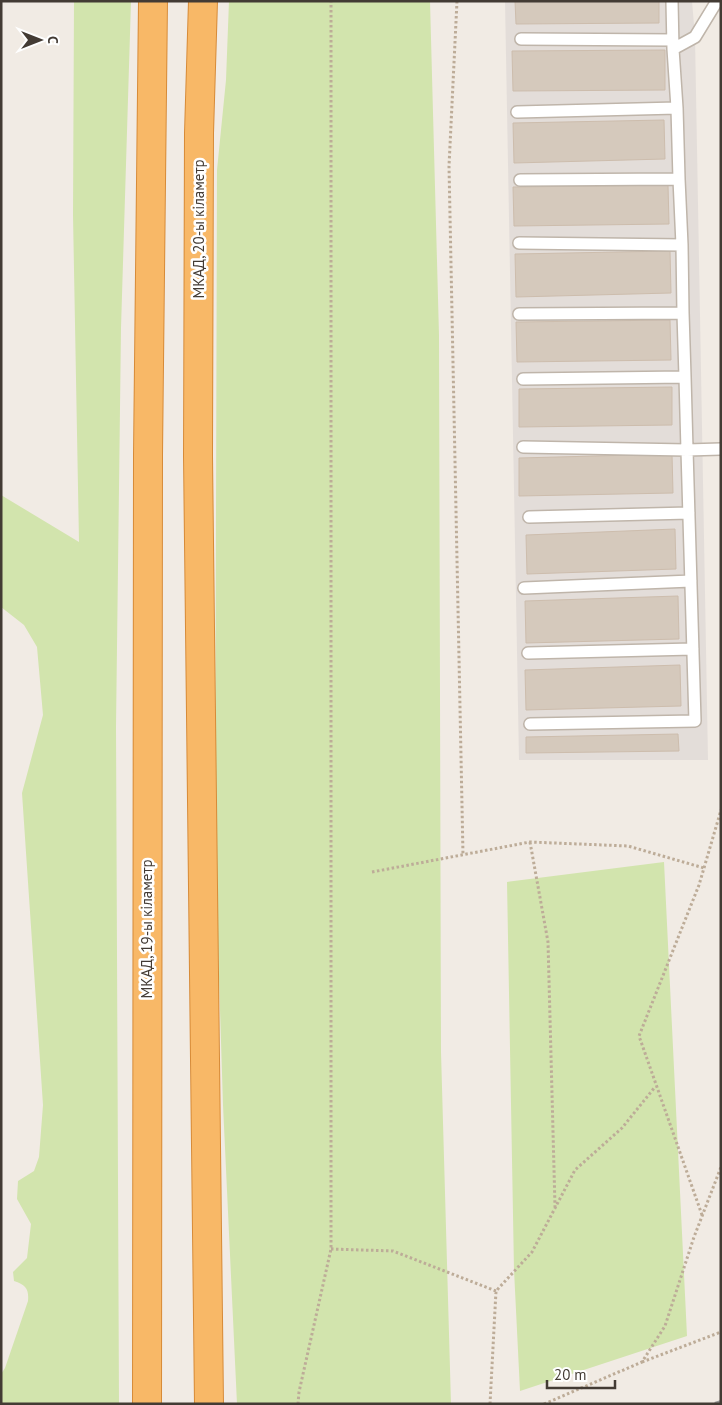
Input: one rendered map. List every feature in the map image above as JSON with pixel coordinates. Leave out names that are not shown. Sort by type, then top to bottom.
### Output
[{"type":"highway","name":"МКАД, 19-ы кіламетр","points":[[147,1404],[148,455],[153,1]]},
{"type":"highway","name":"МКАД, 20-ы кіламетр","points":[[203,1],[199,142],[198,456],[209,1404]]},
{"type":"lane","points":[[530,724],[695,721],[684,377],[682,245],[672,1]]},
{"type":"lane","points":[[521,39],[673,44],[695,37],[717,1]]},
{"type":"lane","points":[[517,112],[677,108]]},
{"type":"lane","points":[[520,180],[679,179]]},
{"type":"lane","points":[[519,243],[682,245]]},
{"type":"lane","points":[[520,314],[683,313]]},
{"type":"lane","points":[[522,379],[684,377]]},
{"type":"lane","points":[[523,447],[721,449]]},
{"type":"lane","points":[[529,517],[689,513]]},
{"type":"lane","points":[[524,588],[691,581]]},
{"type":"lane","points":[[528,653],[693,649]]},
{"type":"path","points":[[298,1404],[298,1392],[331,1248],[331,1]]},
{"type":"path","points":[[456,1],[449,166],[463,855]]},
{"type":"path","points":[[702,1216],[655,1087],[639,1036],[704,868],[721,810]]},
{"type":"path","points":[[530,842],[548,942],[555,1209]]},
{"type":"path","points":[[372,872],[530,842],[628,846],[704,868]]},
{"type":"path","points":[[490,1404],[496,1291],[532,1252],[575,1170],[622,1128],[655,1087]]},
{"type":"path","points":[[642,1362],[665,1326],[702,1216],[721,1167]]},
{"type":"path","points":[[331,1248],[393,1251],[496,1291]]},
{"type":"path","points":[[544,1404],[642,1362],[721,1332]]},
{"type":"shaded area","points":[[505,1],[692,1],[695,37],[708,760],[519,760]]},
{"type":"green space","points":[[74,1],[131,1],[121,328],[116,727],[119,1404],[1,1404],[1,1374],[5,1368],[28,1301],[27,1290],[24,1286],[14,1281],[13,1272],[27,1258],[31,1224],[17,1199],[18,1181],[34,1171],[39,1157],[43,1105],[22,793],[43,715],[37,647],[24,625],[1,607],[1,495],[79,542],[73,215]]},
{"type":"green space","points":[[229,1],[430,1],[439,335],[441,1052],[451,1404],[237,1404],[223,1105],[215,851],[217,170],[226,80]]},
{"type":"green space","points":[[664,862],[687,1336],[520,1391],[514,1270],[507,882]]},
{"type":"building","points":[[515,1],[659,1],[659,23],[516,24]]},
{"type":"building","points":[[665,50],[665,90],[513,91],[512,51]]},
{"type":"building","points":[[664,120],[665,159],[514,163],[513,123]]},
{"type":"building","points":[[668,185],[669,224],[514,226],[513,187]]},
{"type":"building","points":[[670,251],[671,293],[516,297],[515,254]]},
{"type":"building","points":[[670,320],[671,360],[517,362],[516,322]]},
{"type":"building","points":[[672,387],[672,425],[519,427],[519,389]]},
{"type":"building","points":[[672,454],[673,493],[519,496],[519,458]]},
{"type":"building","points":[[675,529],[676,569],[527,574],[526,535]]},
{"type":"building","points":[[678,596],[679,639],[526,643],[525,601]]},
{"type":"building","points":[[680,665],[681,706],[526,710],[525,670]]},
{"type":"building","points":[[678,734],[679,751],[526,753],[526,737]]},
{"type":"railway","points":[[715,1404],[721,1402]]}]
